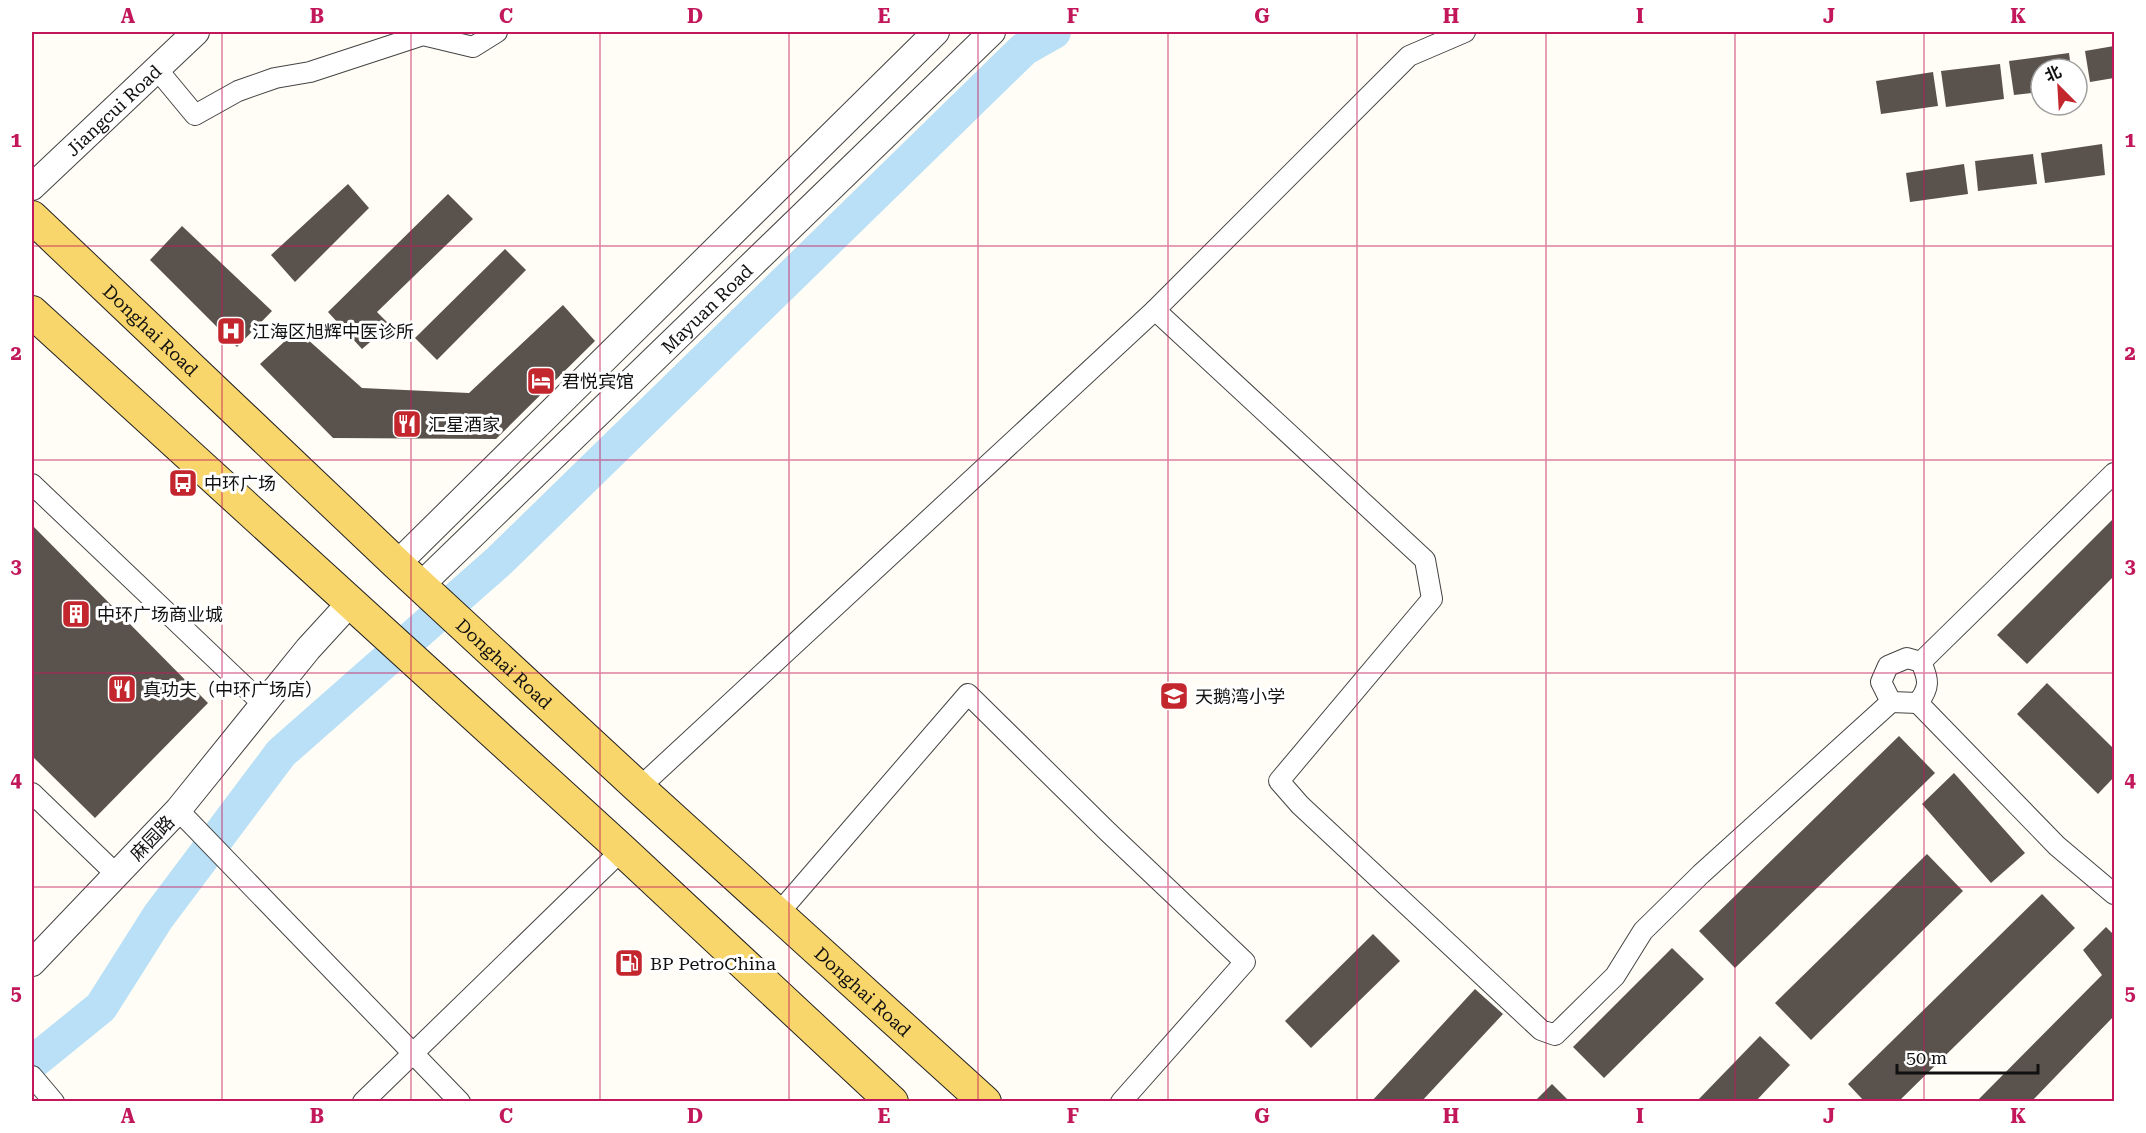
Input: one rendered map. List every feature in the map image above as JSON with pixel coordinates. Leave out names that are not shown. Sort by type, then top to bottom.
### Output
[{"type":"main road","name":"Donghai Road","points":[[32,217],[397,564],[639,788],[985,1101]]},
{"type":"main road","points":[[32,312],[622,850],[892,1101]]},
{"type":"street","name":"Jiangcui Road","points":[[32,187],[196,32]]},
{"type":"street","points":[[156,68],[195,115],[238,91],[275,78],[310,72],[423,35],[473,47],[497,32]]},
{"type":"street","name":"Mayuan Road","points":[[397,564],[936,32]]},
{"type":"street","name":"Mayuan Road","points":[[421,586],[992,32]]},
{"type":"street","points":[[639,788],[1155,310],[1409,57],[1452,34]]},
{"type":"street","points":[[1155,310],[1425,561],[1432,599],[1279,781],[1300,805],[1541,1030],[1555,1035],[1615,976],[1643,931],[1710,866],[1890,702],[1918,703],[2049,839],[2115,894]]},
{"type":"street","points":[[1921,662],[2115,473]]},
{"type":"street","points":[[32,484],[264,705]]},
{"type":"street","name":"麻园路","points":[[32,963],[179,811],[264,705],[351,603]]},
{"type":"street","points":[[1890,702],[1881,682],[1888,666],[1907,658],[1921,662]]},
{"type":"street","points":[[1918,703],[1928,689],[1928,678],[1921,662]]},
{"type":"street","points":[[778,914],[968,694],[1245,962],[1121,1101]]},
{"type":"street","points":[[32,793],[117,875]]},
{"type":"street","points":[[179,811],[460,1101]]},
{"type":"street","points":[[363,1101],[622,850]]},
{"type":"street","points":[[32,1076],[54,1101]]},
{"type":"building","points":[[2114,46],[2114,78],[2090,82],[2089,57],[2086,57],[2085,51]]},
{"type":"building","points":[[2069,53],[2070,57],[2039,57]]},
{"type":"building","points":[[2029,58],[2029,93],[2014,95],[2009,61]]},
{"type":"building","points":[[2000,64],[2004,99],[1946,107],[1941,71]]},
{"type":"building","points":[[1933,72],[1938,106],[1881,114],[1876,81]]},
{"type":"building","points":[[2102,144],[2105,175],[2045,183],[2041,153]]},
{"type":"building","points":[[2033,154],[2037,184],[1978,191],[1975,161]]},
{"type":"building","points":[[1964,164],[1968,194],[1910,202],[1906,173]]},
{"type":"building","points":[[348,184],[369,208],[295,282],[271,255]]},
{"type":"building","points":[[448,194],[473,219],[377,312],[390,325],[362,349],[328,312]]},
{"type":"building","points":[[182,226],[272,311],[237,347],[150,260]]},
{"type":"building","points":[[505,249],[526,270],[437,360],[415,338]]},
{"type":"building","points":[[563,305],[595,341],[496,439],[333,438],[260,364],[297,330],[362,388],[469,393]]},
{"type":"building","points":[[2114,518],[2114,576],[2027,664],[1997,635]]},
{"type":"building","name":"中环广场商业城","points":[[32,525],[208,703],[95,818],[32,756]]},
{"type":"building","points":[[2047,683],[2114,749],[2114,777],[2098,794],[2017,714]]},
{"type":"building","points":[[1899,736],[1935,773],[1735,968],[1699,931]]},
{"type":"building","points":[[1954,773],[2025,853],[1991,883],[1922,804]]},
{"type":"building","points":[[1927,854],[1963,891],[1811,1040],[1775,1003]]},
{"type":"building","points":[[2042,894],[2075,928],[1898,1102],[1865,1102],[1848,1084]]},
{"type":"building","points":[[2106,927],[2114,935],[2114,1016],[2031,1102],[1976,1102],[2102,975],[2083,950]]},
{"type":"building","points":[[1373,934],[1400,961],[1311,1048],[1285,1021]]},
{"type":"building","points":[[1672,948],[1704,979],[1604,1078],[1573,1047]]},
{"type":"building","points":[[1475,989],[1503,1014],[1421,1102],[1371,1102]]},
{"type":"building","points":[[1760,1036],[1790,1065],[1755,1102],[1696,1102]]},
{"type":"building","points":[[1552,1084],[1570,1102],[1534,1102]]},
{"type":"waterway","points":[[32,1063],[101,1007],[158,917],[281,753],[499,561],[1024,49],[1054,32]]},
{"type":"place","name":"江海区旭辉中医诊所","points":[[231,331]]},
{"type":"place","name":"君悦宾馆","points":[[541,381]]},
{"type":"place","name":"汇星酒家","points":[[407,424]]},
{"type":"place","name":"中环广场","points":[[183,483]]},
{"type":"place","name":"中环广场商业城","points":[[76,614]]},
{"type":"place","name":"真功夫（中环广场店）","points":[[122,689]]},
{"type":"place","name":"天鹅湾小学","points":[[1174,696]]},
{"type":"place","name":"BP PetroChina","points":[[629,963]]}]
